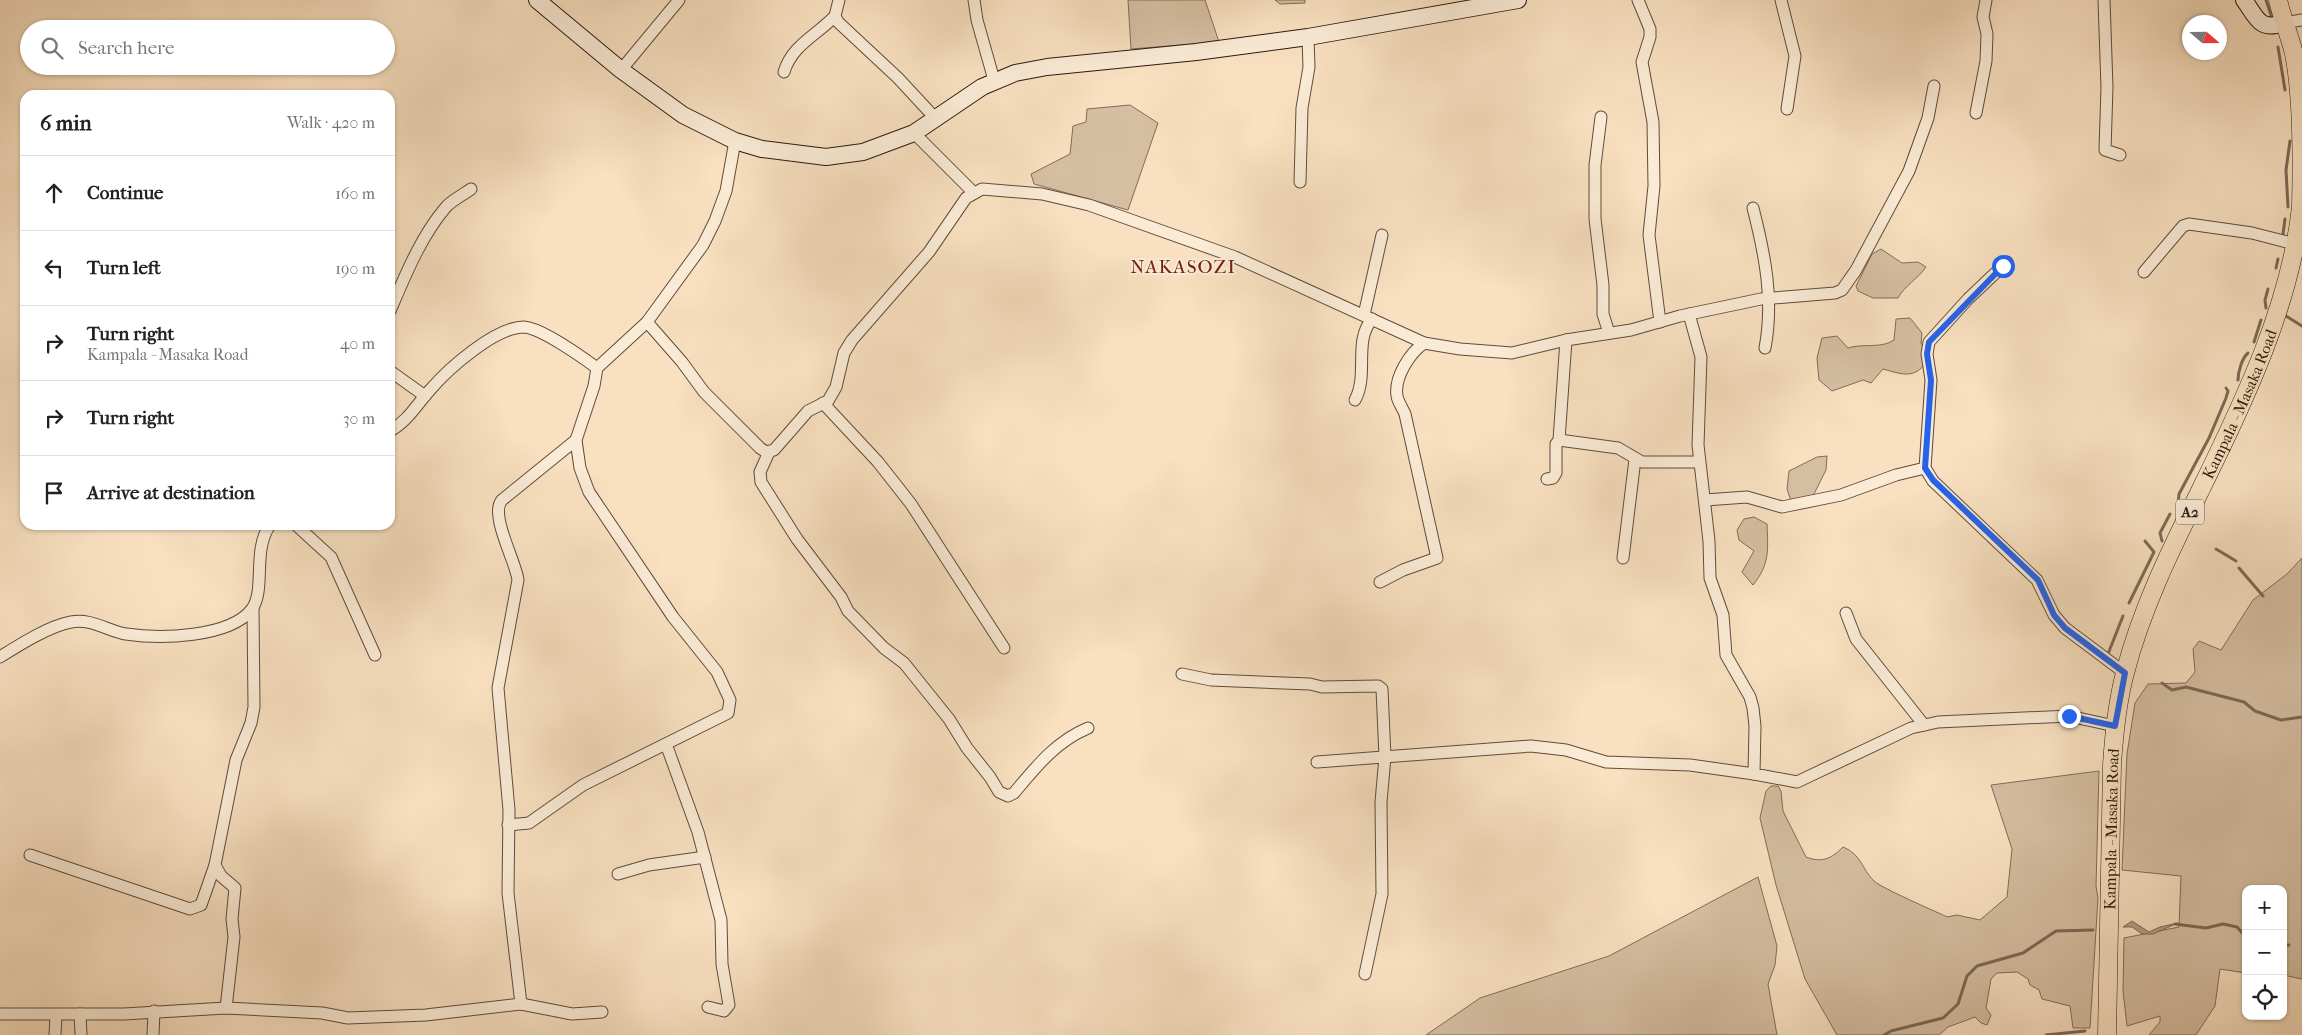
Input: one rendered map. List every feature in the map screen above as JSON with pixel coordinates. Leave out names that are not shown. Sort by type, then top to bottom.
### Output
[{"type":"main road","name":"Kampala - Masaka Road","points":[[2107,1035],[2112,765],[2115,726],[2125,673],[2148,605],[2259,359],[2280,303],[2296,252],[2302,189],[2301,122],[2294,53],[2283,23],[2278,0]]},
{"type":"street","points":[[537,0],[621,70],[683,116],[735,141],[762,150],[826,157],[863,152],[914,133],[994,80],[1015,73],[1046,67],[1196,52],[1308,37],[1518,0]]},
{"type":"street","points":[[621,70],[679,0]]},
{"type":"street","points":[[784,72],[786,63],[800,43],[820,31],[835,16],[839,0]]},
{"type":"street","points":[[974,0],[994,80]]},
{"type":"street","points":[[1638,0],[1650,29],[1650,37],[1642,62],[1653,122],[1654,186],[1649,235],[1660,322]]},
{"type":"street","points":[[1781,0],[1795,56],[1786,109]]},
{"type":"street","points":[[1976,113],[1985,67],[1987,34],[1983,16],[1986,0]]},
{"type":"street","points":[[2104,0],[2107,87],[2105,150],[2120,155]]},
{"type":"street","points":[[2244,0],[2261,24],[2272,27],[2302,20]]},
{"type":"street","points":[[835,16],[838,22],[898,78],[936,119]]},
{"type":"street","points":[[1300,182],[1302,108],[1309,67],[1308,37]]},
{"type":"street","points":[[1088,728],[1059,744],[1042,759],[1014,793],[1008,796],[999,792],[990,777],[967,748],[949,719],[904,663],[884,648],[848,611],[841,596],[797,539],[762,482],[760,472],[768,452],[776,448],[808,411],[828,400],[836,388],[844,353],[852,340],[929,252],[966,198],[973,192],[982,189],[1042,194],[1089,205],[1235,257],[1424,343],[1460,349],[1512,353],[1769,298],[1835,293],[1842,290],[1866,253],[1909,171],[1928,118],[1934,86]]},
{"type":"street","points":[[1601,117],[1595,165],[1595,219],[1603,286],[1603,314],[1609,332]]},
{"type":"street","points":[[914,133],[973,192]]},
{"type":"street","points":[[508,825],[529,823],[583,784],[728,713],[730,700],[717,672],[673,617],[589,492],[580,468],[576,440],[594,386],[597,368],[647,322],[703,244],[715,221],[726,191],[735,141]]},
{"type":"street","points":[[395,299],[414,259],[447,206],[471,189]]},
{"type":"street","points":[[1753,208],[1767,267],[1769,298],[1765,348]]},
{"type":"street","points":[[2144,272],[2183,226],[2189,224],[2252,233],[2296,252]]},
{"type":"street","points":[[1355,400],[1360,390],[1362,374],[1362,336],[1368,317],[1382,235]]},
{"type":"street","points":[[2007,262],[1962,305],[1929,342],[1927,354],[1931,380],[1925,468],[1933,480],[2038,580],[2054,615],[2065,628],[2125,673]]},
{"type":"street","points":[[1689,314],[1701,356],[1701,391],[1697,426],[1699,462],[1709,541],[1710,578],[1723,615],[1726,655],[1748,692],[1753,708],[1755,726],[1754,774]]},
{"type":"street","points":[[647,322],[722,412],[760,448],[768,452]]},
{"type":"street","points":[[395,427],[458,363],[494,336],[512,329],[525,327],[538,332],[597,368]]},
{"type":"street","points":[[1547,479],[1553,478],[1556,473],[1556,444],[1559,440],[1566,340]]},
{"type":"street","points":[[1380,582],[1404,570],[1437,558],[1405,414],[1397,396],[1399,378],[1413,350],[1424,343]]},
{"type":"street","points":[[395,375],[425,396]]},
{"type":"street","points":[[823,403],[878,462],[911,504],[1004,648]]},
{"type":"street","points":[[521,1004],[508,892],[508,825],[504,741],[498,688],[518,580],[517,571],[503,535],[498,508],[502,500],[576,440]]},
{"type":"street","points":[[1559,440],[1618,448],[1635,459],[1654,463],[1699,462]]},
{"type":"street","points":[[1623,558],[1635,459]]},
{"type":"street","points":[[1705,500],[1747,497],[1782,507],[1841,494],[1896,475],[1925,468]]},
{"type":"street","points":[[30,855],[190,909],[201,905],[215,865],[236,760],[251,722],[254,707],[253,608],[261,543],[268,530]]},
{"type":"street","points":[[301,530],[331,557],[375,655]]},
{"type":"street","points":[[0,657],[18,646],[72,622],[93,623],[133,634],[149,636],[190,634],[231,626],[253,608]]},
{"type":"street","points":[[1846,613],[1856,640],[1866,655],[1884,672],[1924,725]]},
{"type":"street","points":[[1182,674],[1210,680],[1310,684],[1322,687],[1378,686],[1382,689],[1384,694],[1385,757],[1381,802],[1382,894],[1365,974]]},
{"type":"street","points":[[1317,762],[1546,746],[1606,762],[1690,765],[1797,782],[1911,728],[1924,725],[1969,719],[2069,716],[2115,726]]},
{"type":"street","points":[[666,744],[705,857],[721,920],[722,964],[729,1005],[728,1010],[724,1011],[708,1007]]},
{"type":"street","points":[[618,874],[649,865],[705,857]]},
{"type":"street","points":[[215,865],[221,876],[235,888],[232,919],[234,937],[226,1008]]},
{"type":"street","points":[[0,1014],[124,1014],[226,1008],[322,1012],[348,1018],[426,1015],[521,1004],[572,1014],[602,1012]]},
{"type":"street","points":[[154,1011],[154,1035]]},
{"type":"street","points":[[80,1014],[81,1035]]},
{"type":"street","points":[[55,1035],[56,1015]]},
{"type":"shaded area","points":[[1128,0],[1205,0],[1219,42],[1131,49]]},
{"type":"shaded area","points":[[1275,0],[1305,0],[1305,3],[1280,4]]},
{"type":"shaded area","points":[[1130,105],[1158,123],[1128,210],[1034,184],[1031,174],[1070,154],[1073,126],[1086,122],[1087,109]]},
{"type":"shaded area","points":[[1881,249],[1902,263],[1918,262],[1926,267],[1904,289],[1898,298],[1873,298],[1858,291],[1856,286],[1872,254]]},
{"type":"shaded area","points":[[1910,318],[1922,333],[1921,344],[1931,348],[1933,353],[1917,371],[1906,374],[1883,369],[1871,383],[1863,380],[1832,391],[1819,380],[1817,358],[1822,338],[1837,336],[1848,348],[1889,343],[1894,340],[1896,319]]},
{"type":"shaded area","points":[[1827,456],[1826,470],[1811,500],[1791,501],[1787,489],[1789,471],[1817,457]]},
{"type":"shaded area","points":[[1754,517],[1767,524],[1768,542],[1765,563],[1753,585],[1742,572],[1754,551],[1739,540],[1737,530],[1744,519]]},
{"type":"shaded area","points":[[2302,558],[2302,979],[2287,976],[2287,885],[2242,885],[2242,972],[2220,969],[2215,1006],[2196,1035],[2149,1035],[2160,1022],[2160,1016],[2127,1026],[2123,991],[2124,938],[2179,927],[2181,876],[2122,870],[2127,754],[2135,703],[2148,684],[2186,683],[2195,672],[2193,649],[2199,641],[2221,650],[2253,600],[2287,574]]},
{"type":"shaded area","points":[[2099,771],[2096,886],[2098,898],[2090,1028],[2073,1028],[2070,1006],[2042,999],[2039,990],[2030,985],[2028,979],[2017,972],[1997,973],[1991,979],[1986,1008],[1991,1015],[1987,1025],[1981,1023],[1975,1017],[1948,1027],[1939,1035],[1837,1035],[1805,979],[1776,885],[1760,818],[1766,791],[1771,786],[1778,786],[1781,791],[1783,811],[1806,857],[1817,860],[1826,859],[1843,847],[1858,858],[1870,876],[1879,885],[1947,917],[1957,915],[1980,920],[2007,897],[2012,849],[1991,785]]},
{"type":"shaded area","points":[[1758,877],[1777,946],[1775,965],[1768,984],[1777,1035],[1426,1035],[1480,998],[1609,956]]},
{"type":"shaded area","points":[[2132,921],[2149,932],[2160,927],[2178,923],[2153,934],[2142,934],[2132,927],[2123,927]]},
{"type":"waterway","points":[[2266,0],[2273,21]]},
{"type":"waterway","points":[[2278,47],[2285,90]]},
{"type":"waterway","points":[[2288,207],[2286,170],[2290,141]]},
{"type":"waterway","points":[[2283,234],[2285,219]]},
{"type":"waterway","points":[[2276,268],[2278,259]]},
{"type":"waterway","points":[[2266,308],[2265,300],[2268,289]]},
{"type":"waterway","points":[[2286,316],[2302,326]]},
{"type":"waterway","points":[[2254,342],[2261,320]]},
{"type":"waterway","points":[[2238,380],[2241,365],[2248,353]]},
{"type":"waterway","points":[[2178,504],[2179,494],[2209,438],[2226,398],[2228,391],[2226,388]]},
{"type":"waterway","points":[[2162,541],[2160,533],[2170,514]]},
{"type":"waterway","points":[[2129,603],[2154,552],[2145,541]]},
{"type":"waterway","points":[[2216,549],[2236,561]]},
{"type":"waterway","points":[[2239,568],[2263,596]]},
{"type":"waterway","points":[[2108,654],[2123,616]]},
{"type":"waterway","points":[[2162,683],[2172,690],[2186,687],[2244,702],[2255,711],[2281,720],[2302,717]]},
{"type":"waterway","points":[[2175,924],[2206,928],[2223,924],[2237,927],[2242,933]]},
{"type":"waterway","points":[[1884,1035],[1891,1031],[1943,1018],[1958,1004],[1967,976],[1977,966],[2023,953],[2056,931],[2093,930]]},
{"type":"waterway","points":[[2046,1035],[2085,1031]]},
{"type":"district","name":"NAKASOZI","points":[[1183,267]]},
{"type":"route","points":[[2003,266],[1962,305],[1929,342],[1927,354],[1931,364],[1931,380],[1925,468],[1933,480],[1988,535],[2031,572],[2038,580],[2045,600],[2054,615],[2065,628],[2093,652],[2125,673],[2115,726],[2069,716]]}]
